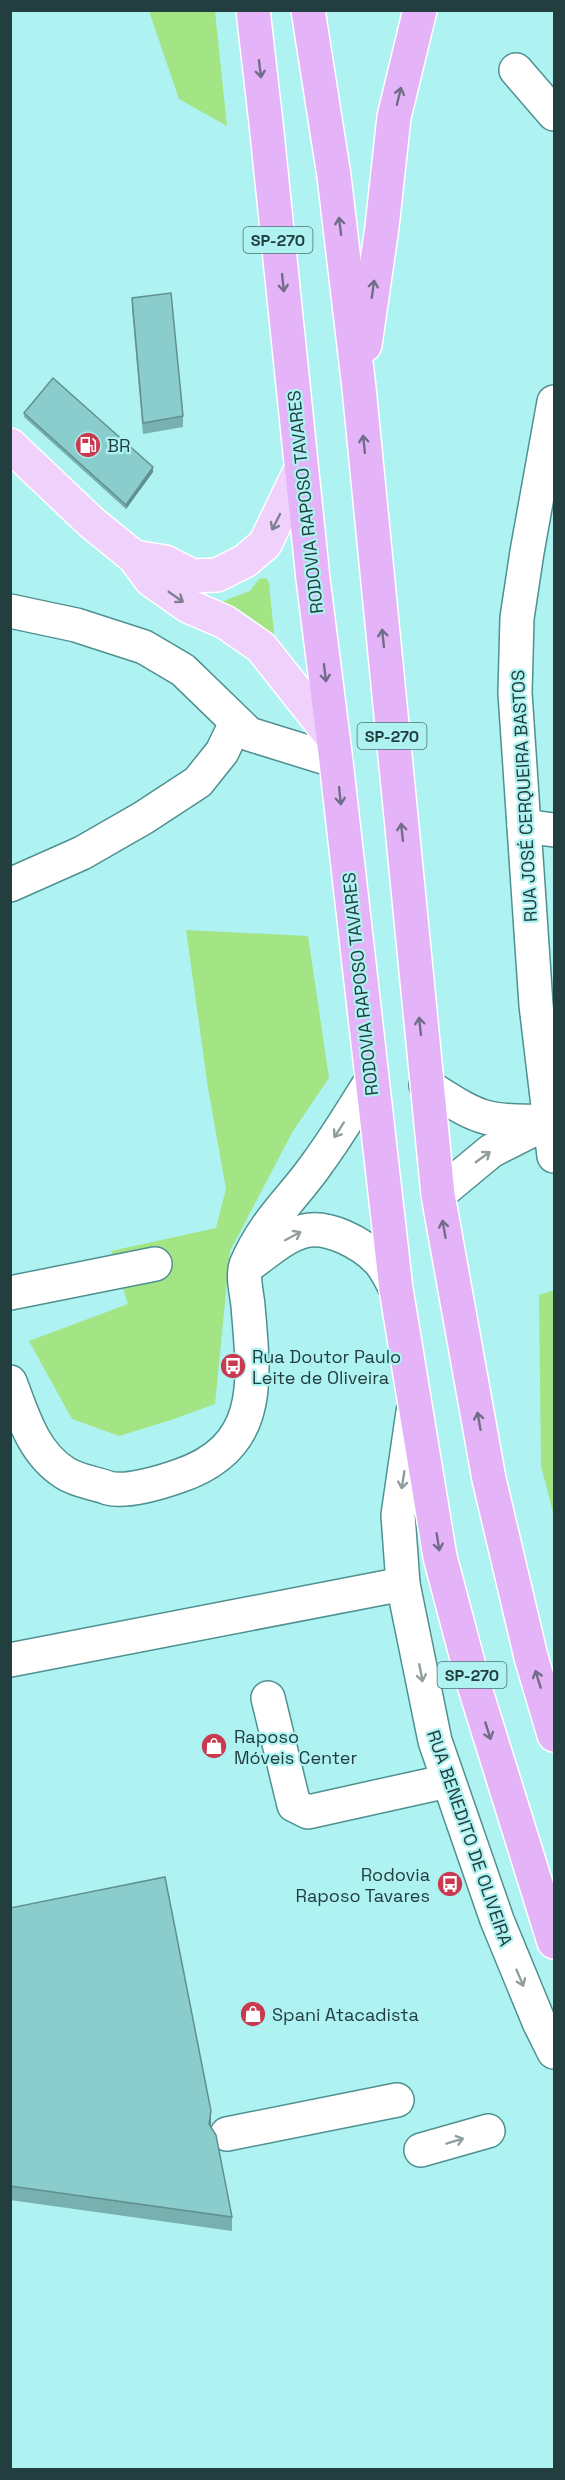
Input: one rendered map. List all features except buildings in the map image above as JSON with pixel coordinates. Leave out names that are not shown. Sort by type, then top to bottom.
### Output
[{"type":"highway","name":"RODOVIA RAPOSO TAVARES","points":[[253,10],[302,469],[396,1289],[440,1557],[474,1685],[555,1942]]},
{"type":"highway","name":"SP-270","points":[[308,10],[334,176],[359,388],[438,1194],[489,1479],[531,1657],[555,1735]]},
{"type":"highway","points":[[359,388],[382,227],[394,117],[420,10]]},
{"type":"main road","points":[[10,445],[91,522],[134,557],[151,580],[188,606],[225,622],[261,647],[334,750]]},
{"type":"main road","points":[[134,557],[165,562],[194,576],[217,575],[245,561],[265,544],[302,469]]},
{"type":"street","points":[[516,70],[555,114]]},
{"type":"street","name":"RUA JOSÉ CERQUEIRA BASTOS","points":[[555,402],[527,552],[518,618],[515,693],[539,828],[536,1005],[555,1156]]},
{"type":"street","points":[[10,611],[76,625],[144,647],[183,670],[249,734],[334,750]]},
{"type":"street","points":[[10,885],[82,853],[143,818],[198,782],[222,752],[236,723]]},
{"type":"street","points":[[10,1382],[26,1425],[43,1455],[66,1474],[113,1489],[156,1484],[193,1471],[220,1454],[240,1433],[249,1407],[252,1365],[245,1268],[261,1234],[277,1211],[319,1162],[371,1081]]},
{"type":"street","points":[[426,1084],[470,1113],[483,1118],[504,1122],[552,1120]]},
{"type":"street","points":[[438,1194],[491,1151],[552,1120]]},
{"type":"street","points":[[245,1268],[275,1246],[303,1231],[320,1229],[358,1245],[379,1261],[396,1289]]},
{"type":"street","points":[[10,1293],[155,1264]]},
{"type":"street","name":"RUA BENEDITO DE OLIVEIRA","points":[[415,1402],[398,1515],[404,1584],[435,1741],[479,1874],[507,1948],[539,2022],[555,2052]]},
{"type":"street","points":[[10,1660],[404,1584]]},
{"type":"street","points":[[268,1698],[294,1804],[308,1812],[448,1781]]},
{"type":"street","points":[[227,2134],[397,2100]]},
{"type":"street","points":[[422,2151],[488,2131]]},
{"type":"green space","points":[[149,11],[215,11],[227,126],[179,99]]},
{"type":"green space","points":[[266,578],[269,583],[274,632],[271,640],[221,605],[221,602],[250,591],[259,579]]},
{"type":"green space","points":[[186,930],[308,936],[329,1078],[293,1131],[230,1251],[215,1404],[119,1436],[72,1419],[29,1341],[128,1304],[111,1251],[216,1228],[226,1189],[208,1088]]},
{"type":"green space","points":[[554,1290],[554,1516],[541,1466],[539,1295]]},
{"type":"place","name":"BR","points":[[88,445]]},
{"type":"place","name":"Rua Doutor Paulo Leite de Oliveira","points":[[233,1366]]},
{"type":"place","name":"Raposo Móveis Center","points":[[214,1746]]},
{"type":"place","name":"Rodovia Raposo Tavares","points":[[450,1884]]},
{"type":"place","name":"Spani Atacadista","points":[[253,2014]]}]
